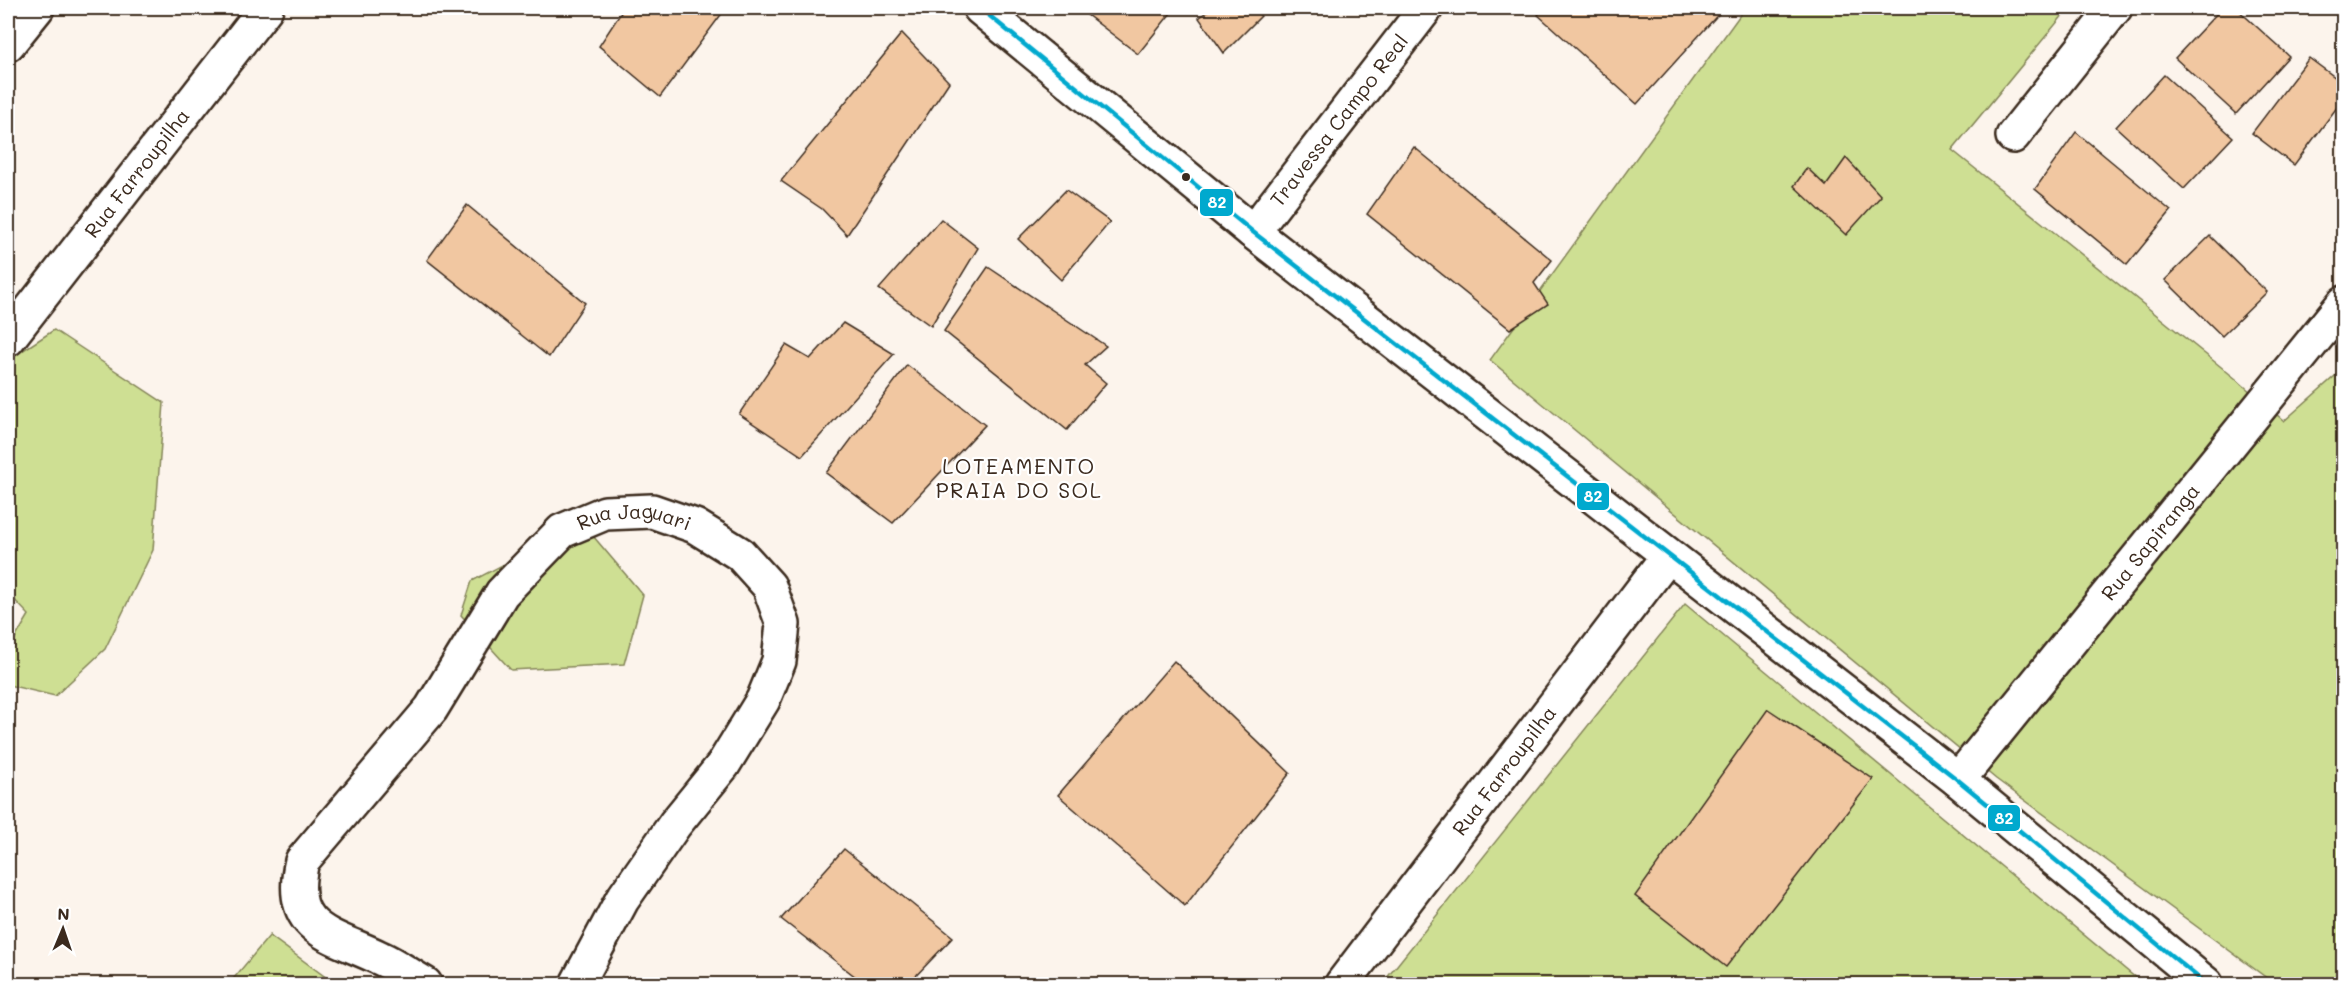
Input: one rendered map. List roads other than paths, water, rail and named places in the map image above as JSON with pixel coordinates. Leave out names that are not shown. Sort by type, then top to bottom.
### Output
[{"type":"street","points":[[8,44],[37,8]]},
{"type":"street","name":"Rua Farroupilha","points":[[8,339],[266,8]]},
{"type":"street","points":[[980,8],[1253,232],[1958,780],[2206,984]]},
{"type":"street","name":"Travessa Campo Real","points":[[1253,232],[1426,8]]},
{"type":"street","points":[[2013,136],[2115,8]]},
{"type":"street","name":"Rua Sapiranga","points":[[1958,780],[2343,303]]},
{"type":"street","name":"Rua Jaguari","points":[[425,984],[381,958],[329,938],[302,913],[296,884],[302,861],[431,709],[502,592],[562,531],[605,513],[652,511],[695,526],[740,554],[769,586],[783,624],[779,661],[763,700],[723,765],[675,824],[622,900],[577,984]]},
{"type":"street","name":"Rua Farroupilha","points":[[1342,984],[1668,556]]},
{"type":"district","name":"LOTEAMENTO PRAIA DO SOL","points":[[1019,479]]}]
